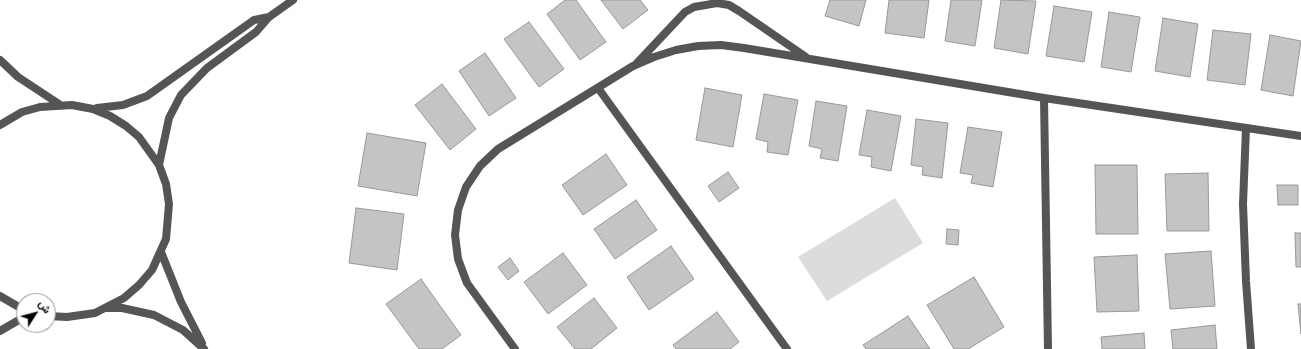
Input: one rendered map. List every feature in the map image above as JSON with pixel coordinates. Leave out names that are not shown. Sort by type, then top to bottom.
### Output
[{"type":"street","points":[[159,165],[169,118],[181,96],[207,68],[256,32],[269,17],[293,0]]},
{"type":"street","points":[[633,66],[685,12],[694,7],[717,3],[728,5],[739,11],[809,59]]},
{"type":"street","points":[[93,109],[123,105],[147,96],[254,20],[269,17]]},
{"type":"street","points":[[515,349],[467,282],[458,259],[455,235],[458,210],[466,187],[480,166],[498,150],[633,66],[654,56],[676,50],[698,46],[721,45],[744,48],[1044,98],[1301,136]]},
{"type":"street","points":[[0,60],[18,77],[59,104]]},
{"type":"street","points":[[598,88],[787,349]]},
{"type":"street","points":[[1044,98],[1048,349]]},
{"type":"street","points":[[0,125],[22,112],[40,107],[59,104],[93,109],[110,116],[133,131],[150,150],[159,165],[166,184],[169,204],[168,225],[161,252],[152,270],[139,286],[124,298],[106,308],[84,315],[56,316]]},
{"type":"street","points":[[1246,128],[1243,204],[1246,281],[1251,349]]},
{"type":"street","points":[[161,252],[181,302],[204,349]]},
{"type":"street","points":[[0,296],[16,305]]},
{"type":"street","points":[[106,308],[122,308],[154,315],[183,330],[204,349]]},
{"type":"street","points":[[0,331],[16,322]]},
{"type":"shaded area","points":[[895,198],[923,243],[827,301],[798,257]]},
{"type":"building","points":[[565,0],[576,0],[606,42],[580,60],[547,14]]},
{"type":"building","points":[[601,0],[640,0],[648,10],[623,29]]},
{"type":"building","points":[[830,0],[866,0],[859,26],[825,16]]},
{"type":"building","points":[[889,0],[929,0],[924,38],[885,33]]},
{"type":"building","points":[[951,0],[982,0],[975,46],[945,41]]},
{"type":"building","points":[[1001,0],[1036,1],[1028,54],[994,48]]},
{"type":"building","points":[[1054,6],[1092,12],[1084,62],[1046,56]]},
{"type":"building","points":[[1109,12],[1140,17],[1131,72],[1101,67]]},
{"type":"building","points":[[1163,18],[1198,24],[1190,77],[1155,71]]},
{"type":"building","points":[[529,22],[564,69],[539,87],[504,39]]},
{"type":"building","points":[[1213,30],[1251,34],[1245,85],[1207,80]]},
{"type":"building","points":[[1270,35],[1301,41],[1293,96],[1261,90]]},
{"type":"building","points":[[485,53],[516,98],[489,116],[459,71]]},
{"type":"building","points":[[442,84],[476,129],[450,150],[415,105]]},
{"type":"building","points":[[705,88],[742,95],[733,147],[696,140]]},
{"type":"building","points":[[764,94],[798,100],[788,155],[767,152],[768,142],[756,139]]},
{"type":"building","points":[[816,101],[847,106],[838,161],[820,158],[822,149],[809,146]]},
{"type":"building","points":[[867,110],[901,116],[891,171],[871,167],[872,157],[859,155]]},
{"type":"building","points":[[916,119],[948,123],[942,178],[922,175],[923,167],[911,165]]},
{"type":"building","points":[[968,127],[1002,132],[993,187],[971,183],[973,175],[960,173]]},
{"type":"building","points":[[367,133],[426,143],[417,196],[358,186]]},
{"type":"building","points":[[606,154],[627,185],[583,215],[562,185]]},
{"type":"building","points":[[1095,165],[1137,165],[1138,234],[1096,234]]},
{"type":"building","points":[[728,172],[739,188],[719,202],[708,186]]},
{"type":"building","points":[[1208,173],[1209,231],[1167,231],[1165,174]]},
{"type":"building","points":[[1277,185],[1298,185],[1298,205],[1278,205]]},
{"type":"building","points":[[636,200],[657,230],[615,259],[594,229]]},
{"type":"building","points":[[356,208],[404,214],[397,270],[349,263]]},
{"type":"building","points":[[947,229],[959,230],[958,245],[946,244]]},
{"type":"building","points":[[1295,233],[1301,233],[1301,267],[1296,267]]},
{"type":"building","points":[[671,246],[694,279],[649,310],[627,277]]},
{"type":"building","points":[[1211,251],[1215,306],[1170,309],[1165,254]]},
{"type":"building","points":[[563,253],[587,285],[548,314],[524,282]]},
{"type":"building","points":[[1137,255],[1139,311],[1097,312],[1094,257]]},
{"type":"building","points":[[510,258],[519,271],[508,280],[498,267]]},
{"type":"building","points":[[974,277],[1004,327],[968,349],[954,349],[927,305]]},
{"type":"building","points":[[421,279],[461,335],[442,349],[419,349],[386,304]]},
{"type":"building","points":[[594,298],[617,328],[591,349],[575,349],[557,327]]},
{"type":"building","points":[[1298,304],[1301,304],[1301,334]]},
{"type":"building","points":[[717,312],[739,342],[730,349],[676,349],[673,345]]},
{"type":"building","points":[[908,316],[930,349],[866,349],[863,345]]},
{"type":"building","points":[[1215,325],[1217,349],[1173,349],[1171,330]]},
{"type":"building","points":[[1144,333],[1145,349],[1102,349],[1101,337]]}]
